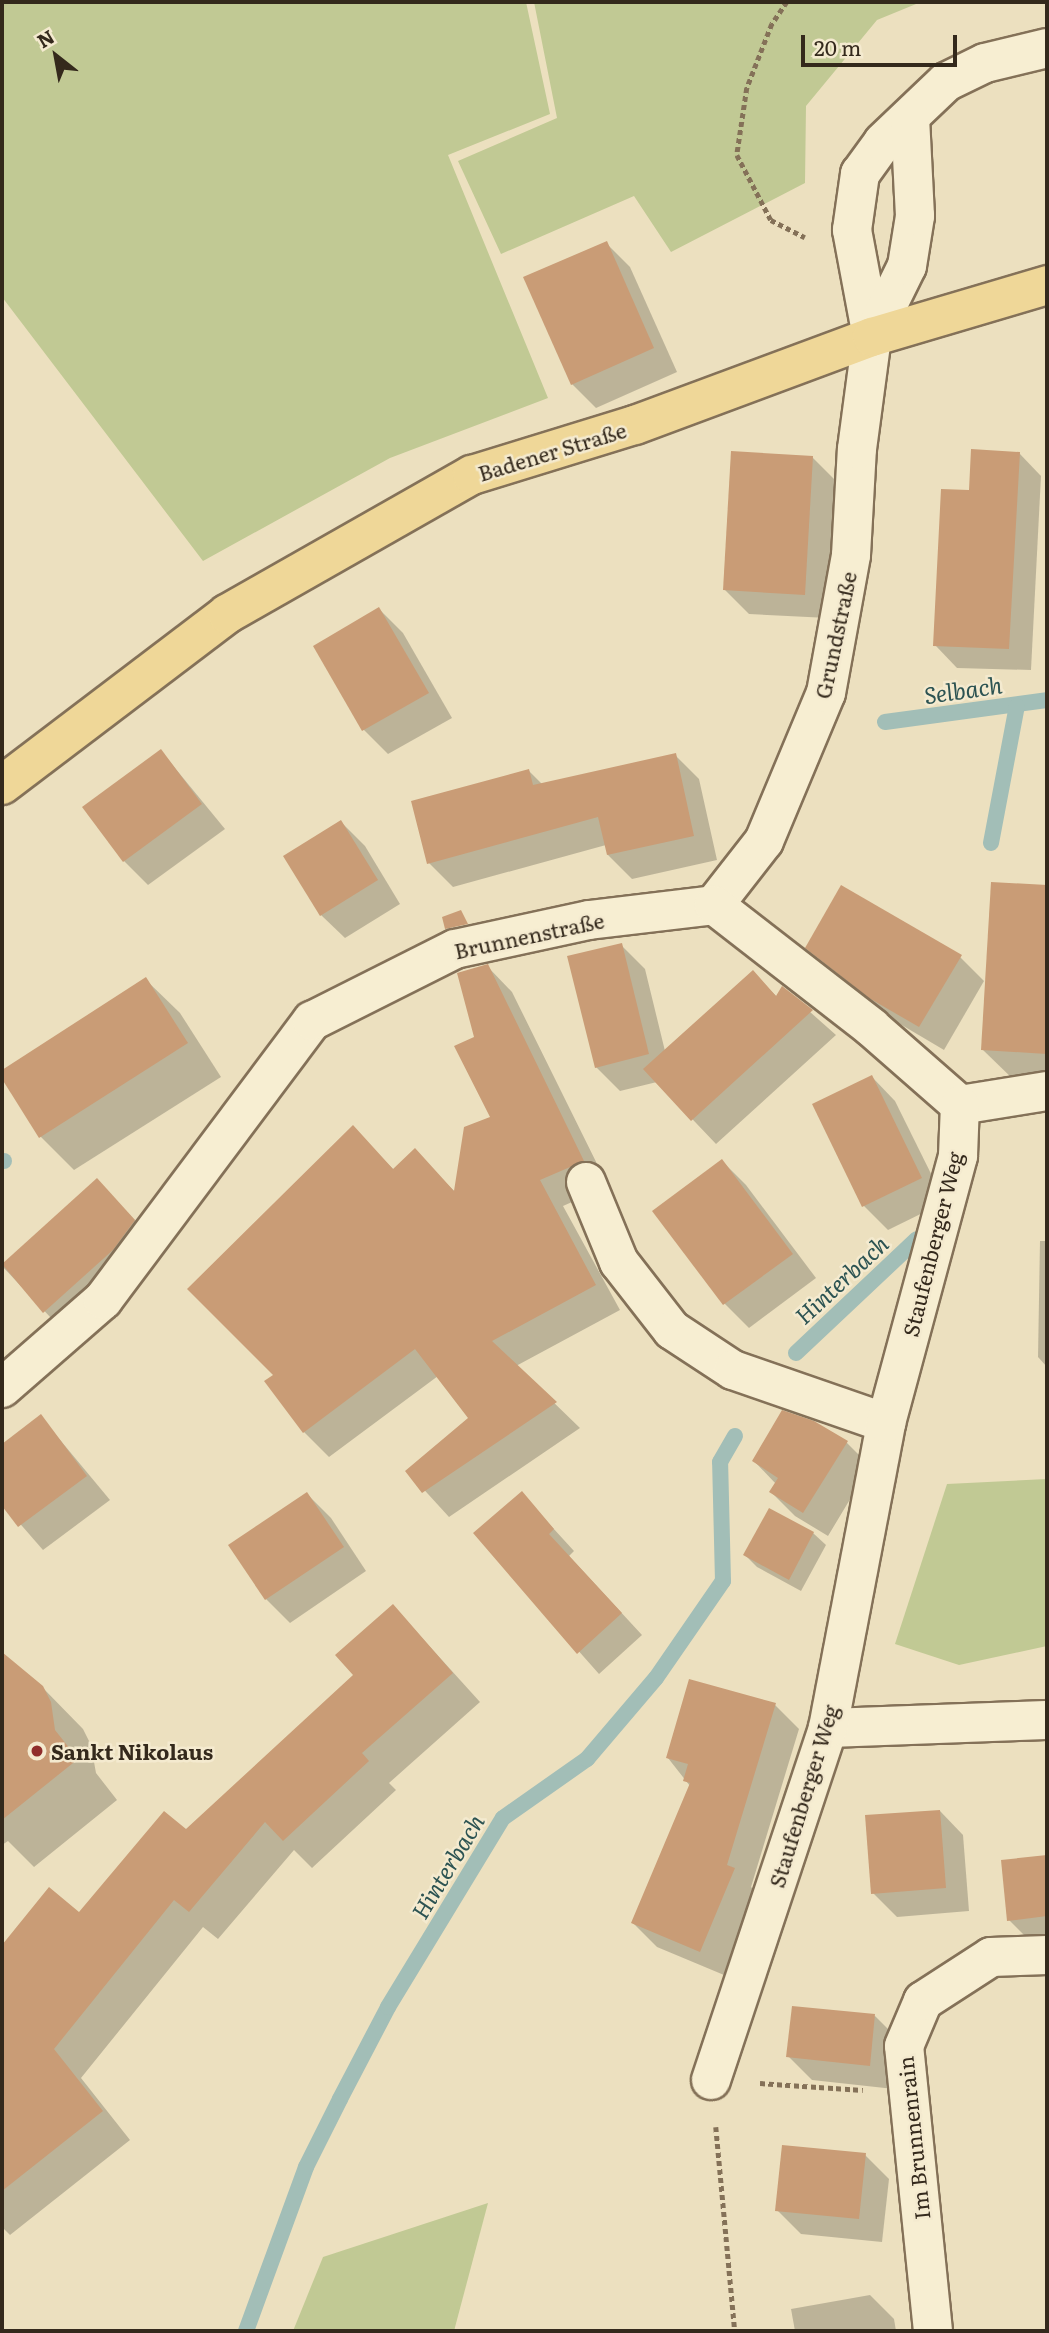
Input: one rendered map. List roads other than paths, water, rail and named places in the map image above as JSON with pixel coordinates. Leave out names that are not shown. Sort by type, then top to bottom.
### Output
[{"type":"main road","name":"Badener Straße","points":[[2,785],[226,614],[472,475],[635,425],[872,337],[1047,285]]},
{"type":"street","name":"Grundstraße","points":[[872,337],[857,265],[853,205],[860,174],[883,142],[946,82],[985,63],[1047,48]]},
{"type":"street","name":"Grundstraße","points":[[714,905],[764,841],[826,694],[851,555],[857,449],[872,337],[907,266],[915,216],[910,118]]},
{"type":"street","points":[[714,905],[871,1027],[960,1105],[1047,1091]]},
{"type":"street","name":"Brunnenstraße","points":[[2,1388],[103,1300],[312,1021],[455,948],[589,919],[714,905]]},
{"type":"street","name":"Staufenberger Weg","points":[[711,2080],[828,1728],[886,1423],[958,1156],[960,1105]]},
{"type":"street","points":[[586,1182],[619,1262],[672,1331],[733,1370],[886,1423]]},
{"type":"street","points":[[828,1728],[1047,1720]]},
{"type":"street","name":"Im Brunnenrain","points":[[933,2331],[904,2046],[923,2001],[991,1957],[1047,1955]]},
{"type":"waterway","name":"Selbach","points":[[885,722],[1047,700]]},
{"type":"waterway","name":"Hinterbach","points":[[991,843],[1017,706]]},
{"type":"waterway","name":"Hinterbach","points":[[796,1353],[917,1239]]},
{"type":"waterway","name":"Hinterbach","points":[[246,2331],[306,2167],[340,2099],[388,2007],[503,1818],[587,1759],[656,1678],[723,1581],[720,1462],[735,1436]]},
{"type":"place","name":"Sankt Nikolaus","points":[[37,1751]]}]
